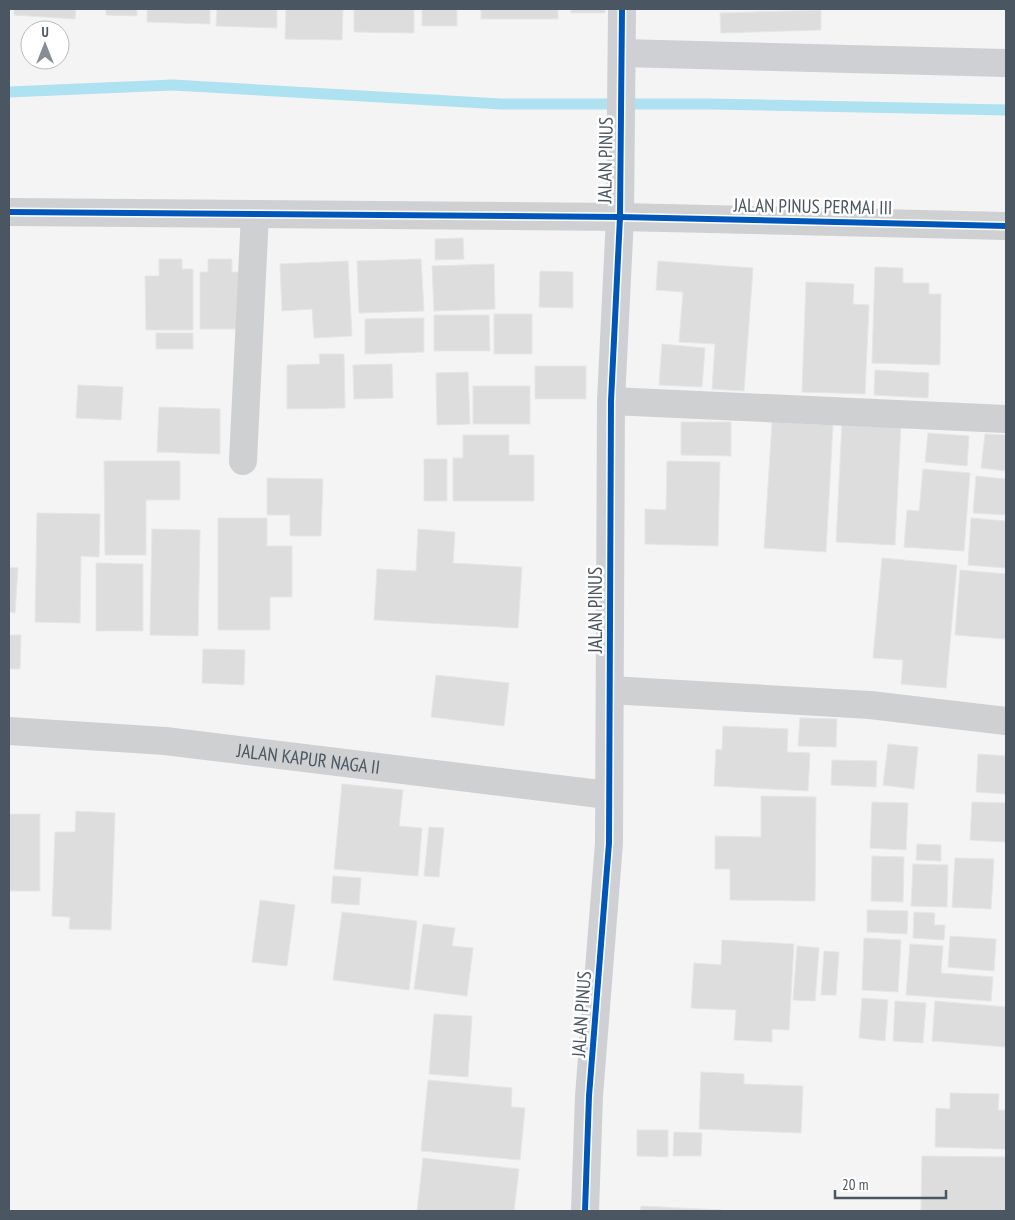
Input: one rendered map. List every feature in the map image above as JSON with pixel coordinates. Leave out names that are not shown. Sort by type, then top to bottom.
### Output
[{"type":"street","name":"JALAN PINUS","points":[[585,1211],[589,1096],[609,843],[611,401],[620,217],[622,9]]},
{"type":"street","points":[[622,65],[1006,63]]},
{"type":"street","name":"JALAN PINUS PERMAI III","points":[[9,212],[620,217],[1006,226]]},
{"type":"street","points":[[243,461],[255,214]]},
{"type":"street","points":[[611,401],[1006,419]]},
{"type":"street","points":[[610,690],[870,705],[1006,721]]},
{"type":"street","name":"JALAN KAPUR NAGA II","points":[[9,731],[165,741],[608,795]]},
{"type":"building","points":[[14,9],[76,9],[75,19],[14,15]]},
{"type":"building","points":[[106,9],[137,9],[137,16],[106,15]]},
{"type":"building","points":[[147,9],[210,9],[210,24],[147,22]]},
{"type":"building","points":[[217,9],[277,9],[277,28],[216,26]]},
{"type":"building","points":[[286,9],[343,9],[342,40],[285,39]]},
{"type":"building","points":[[354,9],[414,9],[414,33],[354,32]]},
{"type":"building","points":[[422,9],[457,9],[457,26],[422,26]]},
{"type":"building","points":[[481,9],[558,9],[558,19],[481,19]]},
{"type":"building","points":[[571,9],[605,9],[605,13],[571,13]]},
{"type":"building","points":[[821,10],[821,30],[721,33],[720,13]]},
{"type":"building","points":[[463,238],[464,259],[435,260],[435,239]]},
{"type":"building","points":[[159,259],[182,259],[182,269],[193,269],[193,330],[146,330],[145,276],[159,276]]},
{"type":"building","points":[[208,259],[232,259],[232,272],[243,272],[243,329],[200,329],[200,272],[208,272]]},
{"type":"building","points":[[421,259],[424,311],[359,313],[357,261]]},
{"type":"building","points":[[348,261],[352,336],[314,338],[312,309],[282,311],[280,264]]},
{"type":"building","points":[[658,261],[753,268],[744,391],[712,389],[715,344],[679,342],[683,292],[656,290]]},
{"type":"building","points":[[494,264],[495,309],[434,311],[432,266]]},
{"type":"building","points":[[875,267],[903,268],[903,283],[929,283],[929,294],[941,294],[940,365],[872,363]]},
{"type":"building","points":[[540,271],[573,272],[573,308],[539,307]]},
{"type":"building","points":[[806,282],[854,284],[853,304],[869,305],[865,394],[802,392]]},
{"type":"building","points":[[494,314],[532,314],[532,354],[494,354]]},
{"type":"building","points":[[434,315],[489,315],[490,351],[434,351]]},
{"type":"building","points":[[424,318],[424,352],[365,354],[365,319]]},
{"type":"building","points":[[156,333],[193,333],[193,349],[156,349]]},
{"type":"building","points":[[662,344],[705,348],[702,387],[659,385]]},
{"type":"building","points":[[319,354],[344,354],[345,408],[287,409],[287,365],[320,364]]},
{"type":"building","points":[[392,364],[393,398],[354,399],[353,365]]},
{"type":"building","points":[[535,366],[586,366],[586,399],[535,399]]},
{"type":"building","points":[[875,370],[929,373],[928,398],[874,395]]},
{"type":"building","points":[[468,372],[470,424],[437,425],[436,373]]},
{"type":"building","points":[[78,385],[123,387],[121,420],[76,418]]},
{"type":"building","points":[[473,386],[530,386],[530,424],[473,424]]},
{"type":"building","points":[[159,407],[220,409],[220,454],[157,452]]},
{"type":"building","points":[[681,422],[731,422],[731,456],[681,455]]},
{"type":"building","points":[[772,422],[833,425],[826,552],[764,548]]},
{"type":"building","points":[[842,422],[901,425],[895,545],[836,542]]},
{"type":"building","points":[[928,433],[969,436],[967,466],[925,462]]},
{"type":"building","points":[[985,434],[1006,435],[1006,471],[981,468]]},
{"type":"building","points":[[463,435],[509,435],[509,455],[534,455],[534,501],[453,501],[453,458],[463,458]]},
{"type":"building","points":[[424,459],[447,459],[447,501],[424,501]]},
{"type":"building","points":[[104,461],[180,461],[180,500],[146,500],[146,555],[105,555]]},
{"type":"building","points":[[667,461],[720,462],[718,546],[645,544],[645,509],[666,510]]},
{"type":"building","points":[[923,469],[970,473],[964,551],[904,547],[907,510],[919,511]]},
{"type":"building","points":[[976,476],[1006,479],[1006,515],[973,513]]},
{"type":"building","points":[[267,478],[323,479],[321,536],[290,536],[290,515],[267,515]]},
{"type":"building","points":[[37,513],[100,514],[99,557],[81,556],[80,623],[35,622]]},
{"type":"building","points":[[218,518],[267,518],[267,546],[292,546],[292,597],[270,597],[270,630],[218,630]]},
{"type":"building","points":[[971,518],[1006,521],[1006,568],[968,565]]},
{"type":"building","points":[[152,529],[200,530],[198,636],[150,635]]},
{"type":"building","points":[[418,529],[455,532],[453,563],[522,567],[518,628],[374,620],[377,569],[416,571]]},
{"type":"building","points":[[882,558],[957,565],[946,688],[901,684],[903,660],[873,658]]},
{"type":"building","points":[[96,563],[143,564],[143,631],[96,631]]},
{"type":"building","points":[[9,567],[18,568],[15,613],[9,612]]},
{"type":"building","points":[[960,570],[1006,574],[1006,639],[955,635]]},
{"type":"building","points":[[9,635],[21,635],[20,669],[9,669]]},
{"type":"building","points":[[203,649],[245,650],[244,685],[202,683]]},
{"type":"building","points":[[436,675],[509,683],[504,726],[431,717]]},
{"type":"building","points":[[800,718],[837,719],[836,747],[798,746]]},
{"type":"building","points":[[723,726],[788,729],[787,752],[810,753],[808,791],[714,786],[716,749],[722,750]]},
{"type":"building","points":[[888,744],[918,747],[914,789],[883,785]]},
{"type":"building","points":[[978,754],[1006,756],[1006,794],[976,792]]},
{"type":"building","points":[[832,760],[877,761],[876,787],[831,785]]},
{"type":"building","points":[[342,784],[403,790],[399,826],[422,828],[418,876],[334,869]]},
{"type":"building","points":[[761,796],[816,797],[815,901],[730,900],[730,869],[715,869],[715,836],[761,837]]},
{"type":"building","points":[[872,802],[908,803],[906,850],[870,848]]},
{"type":"building","points":[[972,802],[1006,803],[1006,842],[970,840]]},
{"type":"building","points":[[76,811],[115,813],[111,930],[69,929],[70,917],[52,916],[55,832],[75,832]]},
{"type":"building","points":[[9,814],[40,814],[40,891],[9,891]]},
{"type":"building","points":[[429,827],[444,828],[439,877],[424,876]]},
{"type":"building","points":[[917,844],[941,845],[941,861],[916,860]]},
{"type":"building","points":[[872,856],[904,857],[903,902],[871,901]]},
{"type":"building","points":[[955,858],[994,859],[991,909],[952,907]]},
{"type":"building","points":[[913,864],[948,865],[947,907],[911,906]]},
{"type":"building","points":[[333,876],[361,878],[359,905],[331,903]]},
{"type":"building","points":[[260,900],[295,905],[287,966],[252,962]]},
{"type":"building","points":[[867,910],[908,911],[907,934],[867,932]]},
{"type":"building","points":[[342,912],[417,921],[409,990],[333,980]]},
{"type":"building","points":[[914,912],[935,913],[934,925],[945,925],[944,940],[913,938]]},
{"type":"building","points":[[423,924],[455,928],[452,946],[473,948],[467,996],[414,989]]},
{"type":"building","points":[[950,936],[996,939],[994,971],[948,967]]},
{"type":"building","points":[[864,938],[901,940],[898,992],[862,990]]},
{"type":"building","points":[[722,940],[794,944],[789,1030],[772,1029],[772,1042],[734,1040],[736,1010],[691,1008],[694,963],[721,965]]},
{"type":"building","points":[[910,944],[943,946],[941,973],[993,977],[991,1001],[906,995]]},
{"type":"building","points":[[797,946],[819,948],[815,1001],[793,1000]]},
{"type":"building","points":[[824,951],[839,952],[836,995],[821,995]]},
{"type":"building","points":[[862,998],[888,1000],[885,1041],[859,1038]]},
{"type":"building","points":[[895,1001],[926,1003],[923,1043],[893,1041]]},
{"type":"building","points":[[935,1001],[1006,1007],[1006,1047],[932,1041]]},
{"type":"building","points":[[434,1014],[472,1016],[468,1077],[429,1074]]},
{"type":"building","points":[[701,1072],[744,1074],[744,1084],[803,1086],[801,1133],[699,1129]]},
{"type":"building","points":[[428,1080],[512,1088],[511,1107],[525,1108],[520,1160],[421,1151]]},
{"type":"building","points":[[950,1093],[999,1094],[998,1110],[1006,1110],[1006,1149],[935,1147],[936,1108],[950,1109]]},
{"type":"building","points":[[637,1130],[668,1130],[668,1157],[637,1156]]},
{"type":"building","points":[[674,1132],[702,1133],[701,1156],[673,1156]]},
{"type":"building","points":[[922,1156],[1006,1157],[1006,1211],[921,1211]]},
{"type":"building","points":[[423,1158],[519,1169],[514,1211],[417,1211]]},
{"type":"building","points":[[641,1206],[722,1210],[640,1211]]},
{"type":"waterway","points":[[9,92],[173,85],[501,104],[709,104],[1006,110]]},
{"type":"cycle path","points":[[585,1211],[589,1096],[609,843],[611,401],[620,217],[622,9]]},
{"type":"cycle path","points":[[9,212],[620,217],[1006,226]]}]
